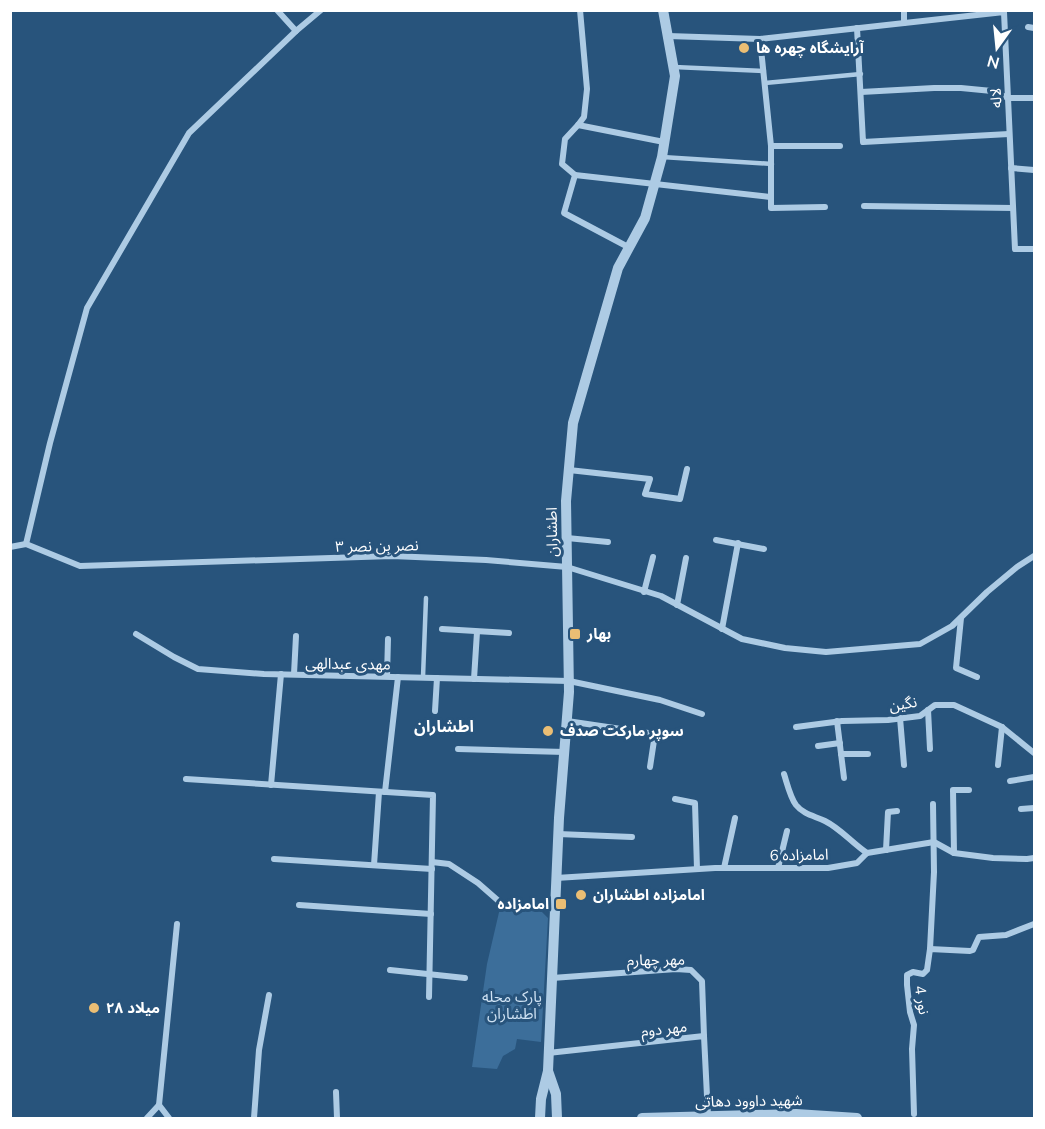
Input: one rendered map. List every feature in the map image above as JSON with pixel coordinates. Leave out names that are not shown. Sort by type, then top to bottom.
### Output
[{"type":"street","points":[[277,10],[296,31]]},
{"type":"street","points":[[10,547],[26,544],[50,443],[87,308],[189,133],[321,10]]},
{"type":"street","points":[[580,10],[587,88],[584,117],[565,139],[562,165],[575,175],[770,197]]},
{"type":"street","name":"اطشاران","points":[[542,1119],[541,1099],[548,1071],[558,834],[569,681],[566,501],[573,423],[618,268],[631,248],[645,218],[662,157],[675,76],[663,10]]},
{"type":"street","points":[[904,10],[904,22]]},
{"type":"street","name":"لاله","points":[[668,36],[760,39],[904,22],[946,14],[1004,12],[1015,249],[1035,249]]},
{"type":"street","points":[[857,28],[863,142],[1009,134]]},
{"type":"street","points":[[760,39],[771,146],[771,208],[825,207]]},
{"type":"street","points":[[861,93],[961,88],[992,91],[1008,98],[1035,98]]},
{"type":"street","points":[[578,125],[664,142]]},
{"type":"street","points":[[771,146],[840,146]]},
{"type":"street","points":[[1011,168],[1035,170]]},
{"type":"street","points":[[575,175],[564,213],[631,248]]},
{"type":"street","points":[[864,206],[1013,208]]},
{"type":"street","points":[[569,470],[650,478],[645,494],[680,499],[687,469]]},
{"type":"street","points":[[567,538],[608,542]]},
{"type":"street","points":[[716,540],[764,549]]},
{"type":"street","points":[[722,629],[738,543]]},
{"type":"street","name":"نصر بن نصر ۳","points":[[26,544],[80,566],[392,556],[486,560],[567,567]]},
{"type":"street","points":[[644,592],[653,556]]},
{"type":"street","points":[[567,567],[661,596],[742,639],[785,648],[826,652],[920,644],[952,626],[1002,579],[1035,556]]},
{"type":"street","points":[[677,605],[686,558]]},
{"type":"street","points":[[961,617],[956,668],[977,677]]},
{"type":"street","points":[[442,630],[509,633]]},
{"type":"street","points":[[474,679],[477,632]]},
{"type":"street","name":"مهدی عبدالهی","points":[[136,634],[198,669],[281,674],[569,681],[660,700],[702,714]]},
{"type":"street","points":[[294,674],[296,636]]},
{"type":"street","points":[[387,676],[388,639]]},
{"type":"street","points":[[271,785],[281,674]]},
{"type":"street","points":[[374,865],[398,677]]},
{"type":"street","points":[[435,711],[437,678]]},
{"type":"street","name":"نگین","points":[[796,726],[920,716],[935,705],[954,705],[1002,727],[1035,753]]},
{"type":"street","points":[[928,710],[930,749]]},
{"type":"street","points":[[900,718],[904,765]]},
{"type":"street","points":[[837,721],[844,778]]},
{"type":"street","points":[[567,722],[655,734],[650,767]]},
{"type":"street","points":[[998,765],[1002,727]]},
{"type":"street","points":[[818,746],[840,742]]},
{"type":"street","points":[[458,749],[565,752]]},
{"type":"street","points":[[841,754],[868,754]]},
{"type":"street","points":[[784,774],[796,805],[809,816],[825,820],[867,853]]},
{"type":"street","points":[[1010,781],[1035,777]]},
{"type":"street","points":[[186,779],[433,795],[429,997]]},
{"type":"street","points":[[954,853],[953,790],[969,790]]},
{"type":"street","points":[[675,800],[695,803],[698,869]]},
{"type":"street","points":[[933,804],[930,949],[970,951],[973,950],[979,937],[1006,935],[1035,924]]},
{"type":"street","points":[[1021,809],[1035,808]]},
{"type":"street","points":[[886,850],[888,812],[897,811]]},
{"type":"street","points":[[724,868],[735,818]]},
{"type":"street","points":[[778,868],[787,831]]},
{"type":"street","points":[[558,834],[632,837]]},
{"type":"street","points":[[934,842],[954,853],[993,858],[1035,858]]},
{"type":"street","name":"امامزاده 6","points":[[556,878],[724,868],[828,868],[857,863],[867,853],[934,842]]},
{"type":"street","points":[[274,859],[374,865],[449,864],[478,883],[502,904],[555,909]]},
{"type":"street","points":[[298,905],[431,914]]},
{"type":"street","points":[[147,1119],[159,1105],[177,924]]},
{"type":"street","name":"نور 4","points":[[915,1114],[912,1049],[915,1025],[910,1012],[907,985],[908,975],[913,972],[922,974],[927,970],[930,949]]},
{"type":"street","points":[[390,969],[465,978]]},
{"type":"street","name":"مهر چهارم","points":[[551,978],[675,969],[691,970],[702,981],[704,1036]]},
{"type":"street","points":[[254,1119],[259,1050],[269,995]]},
{"type":"street","name":"مهر دوم","points":[[548,1053],[704,1036],[708,1116]]},
{"type":"street","name":"اطشاران","points":[[548,1071],[556,1094],[558,1118]]},
{"type":"street","points":[[336,1092],[337,1119]]},
{"type":"street","points":[[159,1105],[169,1119]]},
{"type":"street","name":"شهید داوود دهاتی","points":[[642,1119],[796,1114],[857,1119]]},
{"type":"street","points":[[542,1119],[558,1118]]},
{"type":"lane","points":[[674,67],[764,70]]},
{"type":"lane","points":[[765,83],[861,74]]},
{"type":"lane","points":[[662,157],[772,164]]},
{"type":"lane","points":[[423,677],[426,598]]},
{"type":"green space","name":"پارک محله اطشاران","points":[[500,908],[541,911],[548,918],[541,1042],[517,1039],[515,1049],[503,1056],[497,1069],[472,1067],[487,964]]},
{"type":"place","name":"آرایشگاه چهره ها","points":[[744,48]]},
{"type":"place","name":"بهار","points":[[575,634]]},
{"type":"place","name":"سوپر مارکت صدف","points":[[548,731]]},
{"type":"place","name":"امامزاده اطشاران","points":[[581,895]]},
{"type":"place","name":"امامزاده","points":[[561,904]]},
{"type":"place","name":"میلاد ۲۸","points":[[94,1008]]},
{"type":"district","name":"اطشاران","points":[[444,726]]}]
